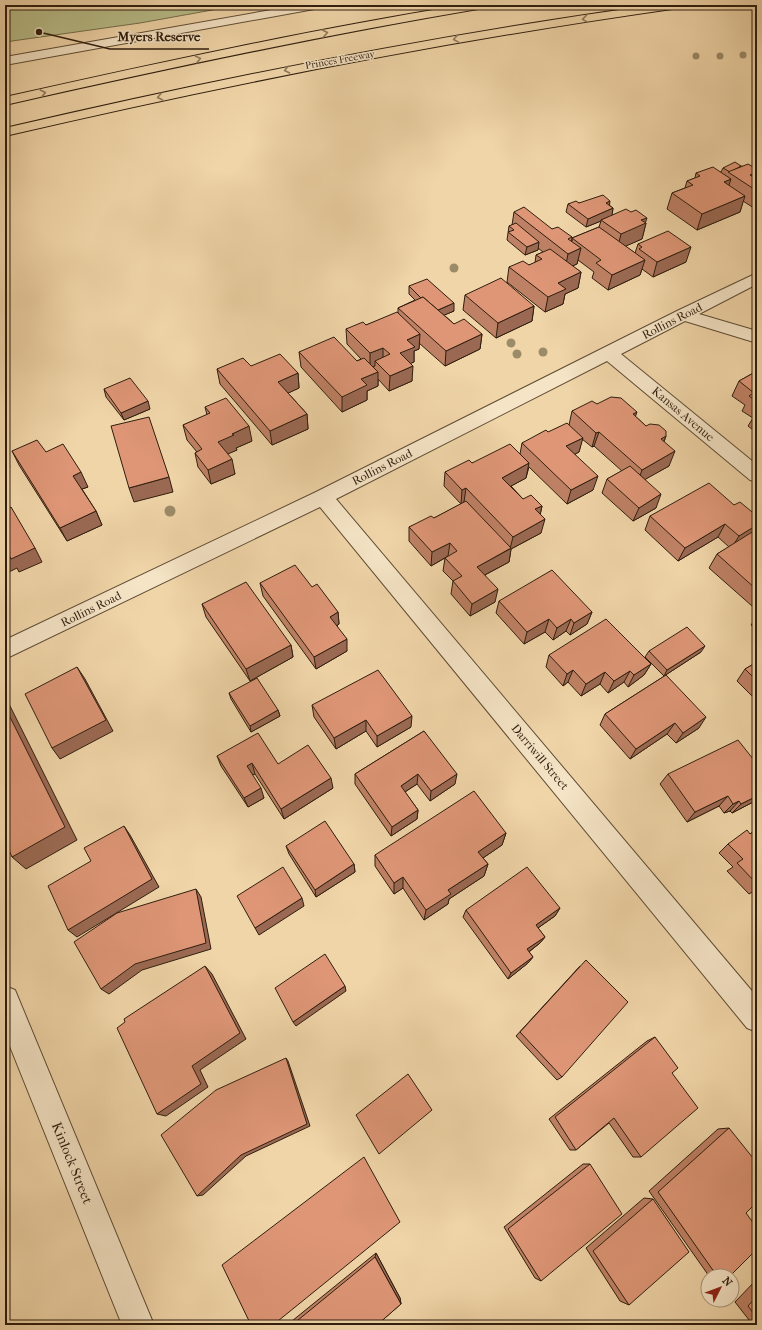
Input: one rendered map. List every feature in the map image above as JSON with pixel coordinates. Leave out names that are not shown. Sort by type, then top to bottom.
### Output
[{"type":"highway","points":[[5,101],[293,39],[394,19],[484,5]]},
{"type":"highway","name":"Princes Freeway","points":[[5,132],[105,108],[303,66],[481,34],[679,5]]},
{"type":"street","points":[[5,61],[320,5]]},
{"type":"street","name":"Rollins Road","points":[[5,650],[323,497],[757,278]]},
{"type":"street","points":[[683,316],[757,337]]},
{"type":"street","name":"Kansas Avenue","points":[[609,353],[757,475]]},
{"type":"street","name":"Darriwill Street","points":[[323,497],[757,1018]]},
{"type":"street","name":"Kinlock Street","points":[[5,1000],[138,1325]]},
{"type":"green space","points":[[5,5],[240,5],[140,23],[5,42]]},
{"type":"building","points":[[735,162],[741,166],[730,172],[723,168]]},
{"type":"building","points":[[748,164],[757,169],[757,172],[750,175],[757,179],[757,191],[728,172]]},
{"type":"building","points":[[713,167],[731,179],[724,182],[745,196],[702,214],[672,193],[693,185],[687,181],[700,176],[696,173]]},
{"type":"building","points":[[603,195],[610,201],[606,203],[613,208],[588,219],[568,204],[576,201],[579,203]]},
{"type":"building","points":[[524,207],[552,229],[558,227],[572,237],[568,239],[581,248],[568,254],[514,212]]},
{"type":"building","points":[[626,209],[631,212],[636,210],[647,218],[641,220],[646,223],[621,234],[601,220]]},
{"type":"building","points":[[516,223],[539,242],[527,247],[508,232],[514,230],[509,226]]},
{"type":"building","points":[[599,227],[645,260],[612,275],[596,263],[601,260],[572,238]]},
{"type":"building","points":[[668,231],[691,247],[657,262],[639,249],[642,247],[638,244]]},
{"type":"building","points":[[550,249],[581,272],[558,283],[566,289],[548,297],[509,267],[523,261],[529,265],[542,259],[536,255]]},
{"type":"building","points":[[501,278],[534,306],[498,323],[465,295]]},
{"type":"building","points":[[427,279],[454,303],[438,310],[423,297],[421,298],[409,286]]},
{"type":"building","points":[[423,297],[454,324],[464,319],[482,334],[446,351],[398,308]]},
{"type":"building","points":[[397,312],[420,334],[407,340],[415,347],[400,353],[413,366],[390,376],[375,361],[390,354],[383,348],[370,353],[346,329],[363,322],[366,325]]},
{"type":"building","points":[[334,337],[357,361],[364,358],[378,372],[361,379],[367,385],[342,397],[299,352]]},
{"type":"building","points":[[280,354],[298,373],[278,382],[307,414],[270,431],[217,369],[243,358],[251,366]]},
{"type":"building","points":[[757,371],[757,402],[749,396],[754,393],[739,381]]},
{"type":"building","points":[[130,378],[148,401],[121,413],[104,389]]},
{"type":"building","points":[[611,397],[621,398],[637,412],[633,414],[646,426],[650,424],[659,425],[666,431],[666,436],[661,439],[675,451],[642,470],[599,432],[596,433],[572,411],[592,401],[597,404]]},
{"type":"building","points":[[226,398],[249,426],[218,442],[232,459],[208,470],[195,453],[202,449],[183,425],[210,413],[205,407]]},
{"type":"building","points":[[149,417],[169,477],[129,488],[111,426]]},
{"type":"building","points":[[567,423],[583,438],[566,446],[598,476],[571,490],[522,443],[546,430],[548,432]]},
{"type":"building","points":[[37,440],[46,452],[63,444],[81,472],[73,476],[96,511],[60,528],[12,451]]},
{"type":"building","points":[[510,444],[529,463],[502,478],[523,499],[531,495],[542,506],[535,509],[545,519],[513,537],[466,488],[462,490],[445,472],[469,460],[472,463]]},
{"type":"building","points":[[630,466],[661,494],[639,508],[607,479]]},
{"type":"building","points":[[709,483],[734,505],[740,502],[757,516],[757,525],[739,536],[725,524],[685,548],[650,516]]},
{"type":"building","points":[[466,501],[511,548],[477,567],[498,589],[472,604],[453,581],[462,576],[445,558],[457,551],[450,543],[432,552],[409,527],[431,516],[434,518]]},
{"type":"building","points":[[5,507],[8,509],[11,507],[35,548],[11,559],[9,555],[5,557]]},
{"type":"building","points":[[757,529],[757,590],[717,554]]},
{"type":"building","points":[[295,565],[312,587],[317,584],[338,612],[330,617],[347,639],[314,657],[260,583]]},
{"type":"building","points":[[552,570],[592,612],[574,623],[571,619],[557,628],[549,619],[527,632],[499,601]]},
{"type":"building","points":[[246,582],[291,645],[246,669],[202,604]]},
{"type":"building","points":[[606,619],[651,664],[634,675],[630,671],[614,681],[605,672],[586,684],[573,670],[567,674],[549,655]]},
{"type":"building","points":[[687,627],[705,646],[667,670],[649,651]]},
{"type":"building","points":[[757,662],[757,681],[745,669]]},
{"type":"building","points":[[77,667],[106,720],[52,748],[25,694]]},
{"type":"building","points":[[378,670],[412,716],[377,736],[366,720],[334,738],[312,705]]},
{"type":"building","points":[[666,675],[706,717],[683,733],[675,723],[636,749],[605,714]]},
{"type":"building","points":[[257,678],[278,710],[250,726],[229,693]]},
{"type":"building","points":[[5,707],[65,827],[12,857],[5,841]]},
{"type":"building","points":[[424,731],[457,774],[431,791],[418,774],[401,786],[418,810],[392,827],[355,774]]},
{"type":"building","points":[[258,733],[278,764],[308,745],[331,778],[281,809],[252,763],[247,766],[261,788],[244,798],[217,756]]},
{"type":"building","points":[[738,740],[757,764],[757,796],[741,804],[739,801],[733,804],[728,796],[695,812],[668,774]]},
{"type":"building","points":[[474,791],[506,833],[478,852],[488,864],[448,890],[451,894],[426,910],[403,877],[394,883],[375,855]]},
{"type":"building","points":[[325,821],[354,864],[315,890],[286,846]]},
{"type":"building","points":[[124,826],[152,879],[68,930],[48,886],[91,861],[84,848]]},
{"type":"building","points":[[757,829],[757,884],[737,863],[743,859],[728,844],[747,830],[750,834]]},
{"type":"building","points":[[283,867],[302,898],[255,928],[237,896]]},
{"type":"building","points":[[527,867],[560,908],[536,925],[545,937],[527,949],[533,957],[511,973],[466,910]]},
{"type":"building","points":[[196,889],[206,943],[135,964],[101,989],[74,942],[117,913]]},
{"type":"building","points":[[325,954],[345,986],[293,1022],[275,988]]},
{"type":"building","points":[[586,960],[628,1002],[562,1077],[520,1032]]},
{"type":"building","points":[[205,966],[240,1033],[192,1066],[201,1084],[157,1114],[117,1028],[125,1022],[124,1019]]},
{"type":"building","points":[[655,1037],[678,1068],[672,1073],[698,1108],[641,1157],[614,1118],[576,1150],[555,1117]]},
{"type":"building","points":[[286,1058],[307,1124],[241,1155],[197,1196],[161,1135],[216,1090]]},
{"type":"building","points":[[408,1074],[432,1110],[379,1154],[356,1115]]},
{"type":"building","points":[[729,1128],[757,1163],[757,1202],[746,1213],[757,1228],[757,1249],[738,1268],[711,1268],[658,1192]]},
{"type":"building","points":[[364,1157],[400,1222],[273,1325],[251,1325],[222,1265]]},
{"type":"building","points":[[590,1164],[622,1214],[541,1281],[508,1229]]},
{"type":"building","points":[[653,1199],[689,1252],[629,1305],[593,1251]]},
{"type":"building","points":[[375,1257],[401,1304],[377,1325],[292,1325]]},
{"type":"building","points":[[757,1296],[757,1318],[748,1306]]},
{"type":"place","name":"Myers Reserve","points":[[39,32]]}]
